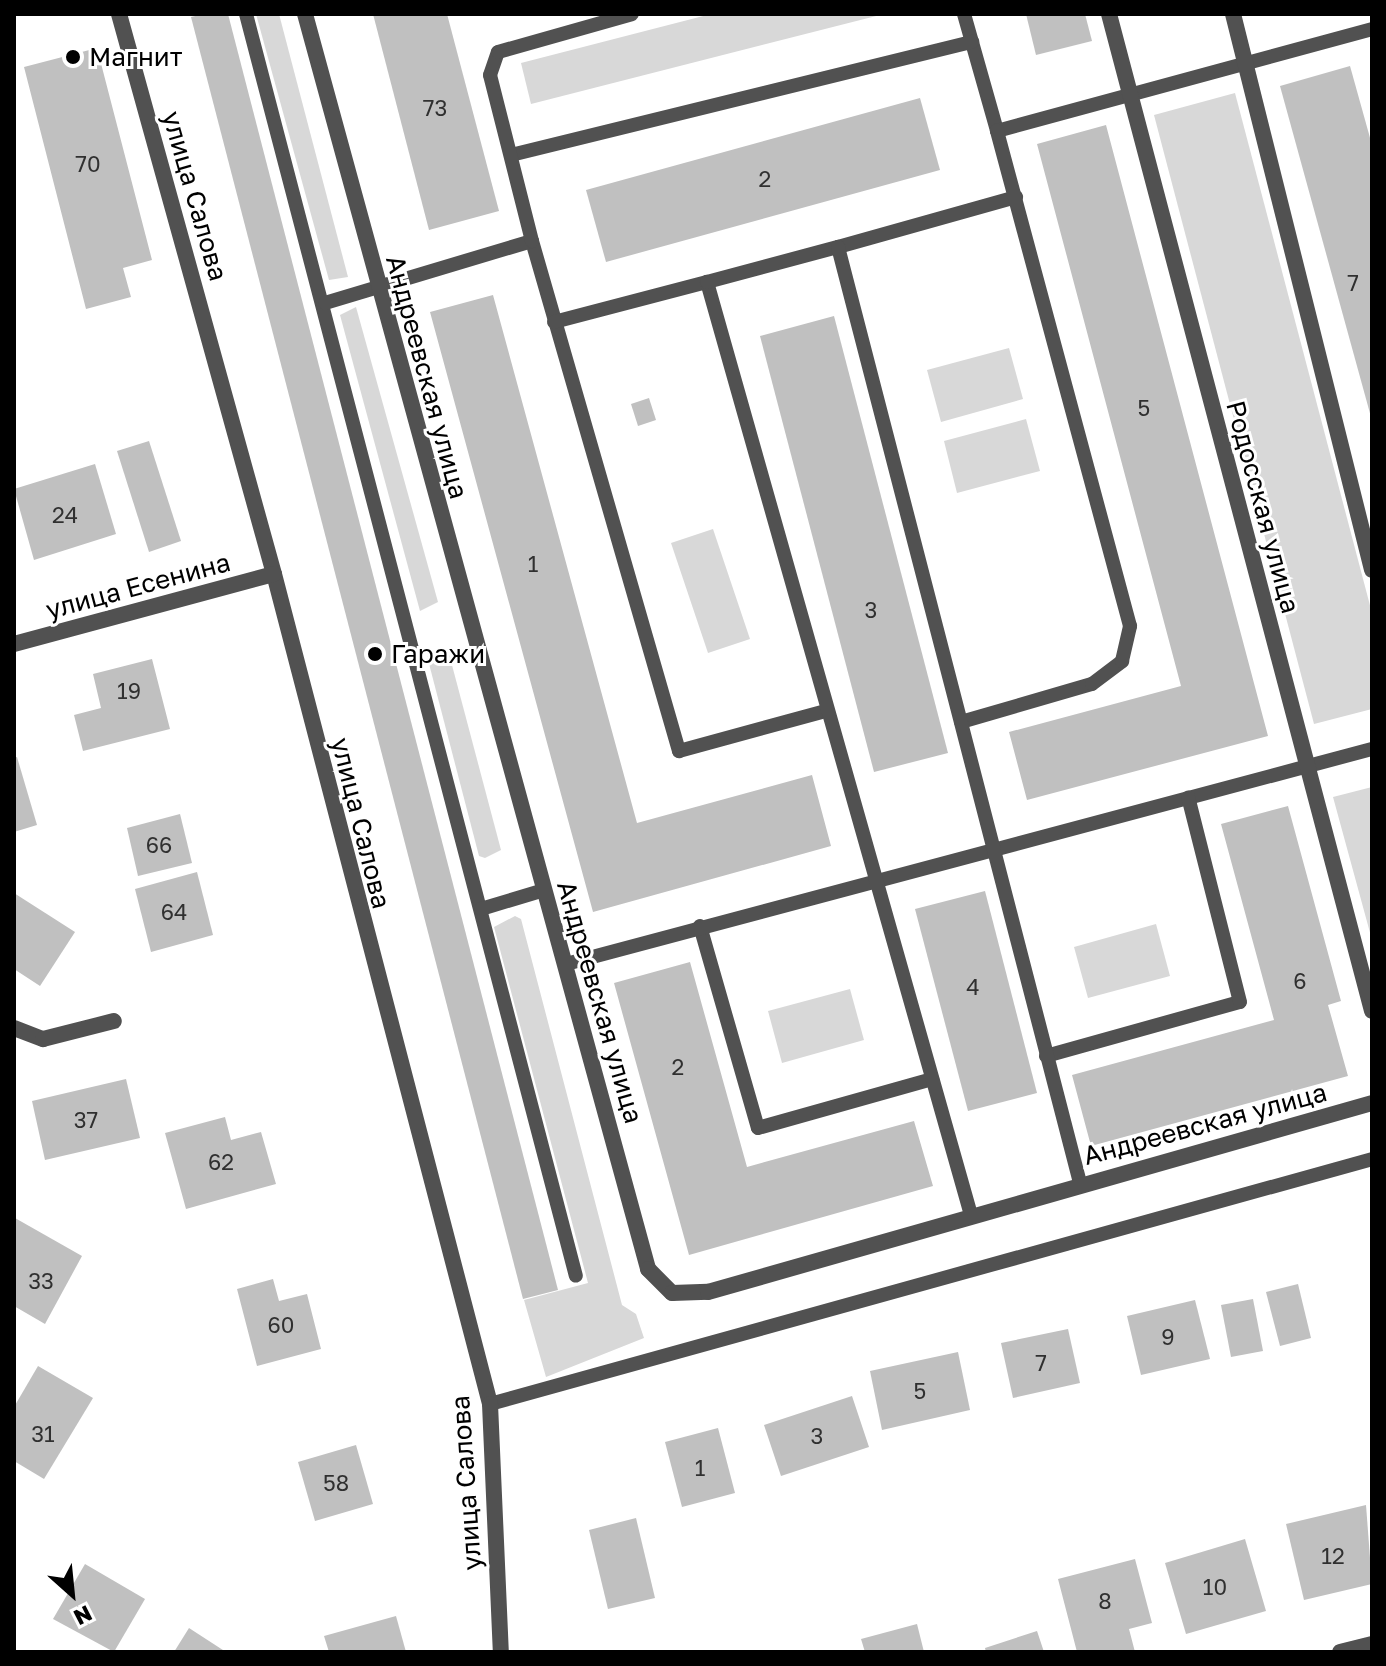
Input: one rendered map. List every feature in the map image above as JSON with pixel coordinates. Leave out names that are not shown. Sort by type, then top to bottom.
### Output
[{"type":"street","name":"улица Салова","points":[[119,14],[274,574],[490,1404],[501,1652]]},
{"type":"street","name":"Андреевская улица","points":[[305,14],[377,287],[648,1269],[672,1293],[708,1292],[1080,1183],[1372,1103]]},
{"type":"street","name":"Родосская улица","points":[[1109,14],[1372,1011]]},
{"type":"street","points":[[1233,14],[1372,570]]},
{"type":"street","name":"улица Есенина","points":[[14,644],[274,574]]},
{"type":"street","points":[[14,1028],[43,1039],[114,1021]]},
{"type":"street","points":[[1340,1652],[1372,1644]]},
{"type":"lane","points":[[246,14],[325,303],[576,1276]]},
{"type":"lane","points":[[632,14],[498,52],[490,75],[554,322],[679,751],[825,711]]},
{"type":"lane","points":[[961,722],[1092,684],[1122,661],[1130,626],[964,14]]},
{"type":"lane","points":[[997,131],[1372,29]]},
{"type":"lane","points":[[511,155],[972,42]]},
{"type":"lane","points":[[554,322],[1016,197]]},
{"type":"lane","points":[[325,303],[532,241]]},
{"type":"lane","points":[[838,247],[1080,1183]]},
{"type":"lane","points":[[707,282],[825,711],[971,1215]]},
{"type":"lane","points":[[566,964],[1372,749]]},
{"type":"lane","points":[[1046,1056],[1240,1002],[1188,797]]},
{"type":"lane","points":[[481,909],[544,890]]},
{"type":"lane","points":[[700,926],[758,1128],[932,1079]]},
{"type":"lane","points":[[490,1404],[1372,1159]]},
{"type":"shaded area","points":[[256,14],[279,14],[348,277],[329,280]]},
{"type":"shaded area","points":[[711,14],[884,14],[531,104],[521,63]]},
{"type":"shaded area","points":[[1235,93],[1372,613],[1372,709],[1314,724],[1154,115]]},
{"type":"shaded area","points":[[356,307],[438,602],[420,611],[340,315]]},
{"type":"shaded area","points":[[1009,348],[1023,399],[941,422],[927,370]]},
{"type":"shaded area","points":[[1026,419],[1040,471],[957,493],[944,441]]},
{"type":"shaded area","points":[[713,529],[750,639],[708,653],[671,543]]},
{"type":"shaded area","points":[[448,650],[501,850],[485,858],[479,856],[427,656]]},
{"type":"shaded area","points":[[1372,787],[1372,940],[1333,797]]},
{"type":"shaded area","points":[[515,916],[521,919],[622,1305],[636,1314],[644,1338],[546,1377],[524,1300],[588,1283],[494,927]]},
{"type":"shaded area","points":[[1156,924],[1170,976],[1088,998],[1074,947]]},
{"type":"shaded area","points":[[850,989],[864,1040],[782,1063],[768,1011]]},
{"type":"building","name":"Гаражи","points":[[228,14],[558,1290],[523,1299],[191,17]]},
{"type":"building","points":[[373,14],[447,14],[499,211],[429,230]]},
{"type":"building","points":[[1026,14],[1085,14],[1092,41],[1036,55]]},
{"type":"building","points":[[97,48],[152,260],[123,268],[131,297],[86,309],[24,67]]},
{"type":"building","points":[[1350,66],[1372,145],[1371,417],[1280,86]]},
{"type":"building","points":[[920,98],[940,170],[606,262],[586,190]]},
{"type":"building","points":[[1106,125],[1268,736],[1027,800],[1009,732],[1181,686],[1037,144]]},
{"type":"building","points":[[493,295],[637,823],[812,775],[831,846],[593,912],[430,312]]},
{"type":"building","points":[[834,316],[948,753],[874,772],[760,336]]},
{"type":"building","points":[[649,398],[656,420],[638,426],[631,404]]},
{"type":"building","points":[[149,441],[181,541],[149,552],[117,451]]},
{"type":"building","points":[[95,464],[116,534],[34,560],[14,489]]},
{"type":"building","points":[[152,659],[170,729],[83,751],[74,715],[101,708],[93,674]]},
{"type":"building","points":[[17,757],[37,825],[14,832],[14,758]]},
{"type":"building","points":[[1288,806],[1341,1001],[1328,1005],[1348,1076],[1091,1146],[1072,1075],[1274,1020],[1221,824]]},
{"type":"building","points":[[180,814],[192,863],[138,876],[127,828]]},
{"type":"building","points":[[197,872],[213,935],[151,952],[135,889]]},
{"type":"building","points":[[985,891],[1037,1093],[968,1111],[915,909]]},
{"type":"building","points":[[14,893],[75,932],[40,986],[14,969]]},
{"type":"building","points":[[690,962],[747,1167],[914,1121],[933,1186],[689,1255],[614,983]]},
{"type":"building","points":[[126,1079],[140,1138],[45,1160],[32,1101]]},
{"type":"building","points":[[225,1117],[231,1140],[261,1132],[276,1184],[186,1209],[165,1133]]},
{"type":"building","points":[[15,1218],[82,1256],[45,1324],[14,1306]]},
{"type":"building","points":[[273,1279],[279,1301],[307,1294],[321,1349],[257,1366],[237,1289]]},
{"type":"building","points":[[1298,1284],[1311,1338],[1280,1346],[1266,1292]]},
{"type":"building","points":[[1253,1299],[1263,1351],[1231,1357],[1221,1305]]},
{"type":"building","points":[[1195,1300],[1210,1359],[1141,1375],[1127,1316]]},
{"type":"building","points":[[1068,1329],[1080,1383],[1013,1398],[1001,1343]]},
{"type":"building","points":[[958,1352],[970,1410],[882,1430],[870,1371]]},
{"type":"building","points":[[38,1366],[93,1398],[44,1479],[14,1461],[14,1407]]},
{"type":"building","points":[[852,1396],[869,1447],[781,1476],[764,1425]]},
{"type":"building","points":[[718,1428],[735,1493],[682,1507],[665,1442]]},
{"type":"building","points":[[356,1445],[373,1504],[315,1521],[298,1462]]},
{"type":"building","points":[[1366,1505],[1372,1584],[1304,1600],[1286,1524]]},
{"type":"building","points":[[636,1518],[655,1598],[608,1609],[589,1530]]},
{"type":"building","points":[[1245,1539],[1266,1611],[1186,1634],[1165,1563]]},
{"type":"building","points":[[1135,1559],[1152,1623],[1129,1629],[1135,1652],[1077,1652],[1058,1579]]},
{"type":"building","points":[[85,1564],[145,1599],[114,1652],[53,1619]]},
{"type":"building","points":[[396,1616],[406,1652],[329,1652],[324,1636]]},
{"type":"building","points":[[917,1624],[924,1652],[865,1652],[861,1639]]},
{"type":"building","points":[[189,1628],[226,1652],[174,1652]]},
{"type":"building","points":[[1037,1631],[1044,1652],[986,1652],[985,1648]]},
{"type":"place","name":"Магнит","points":[[73,57]]},
{"type":"place","name":"Гаражи","points":[[375,654]]}]
